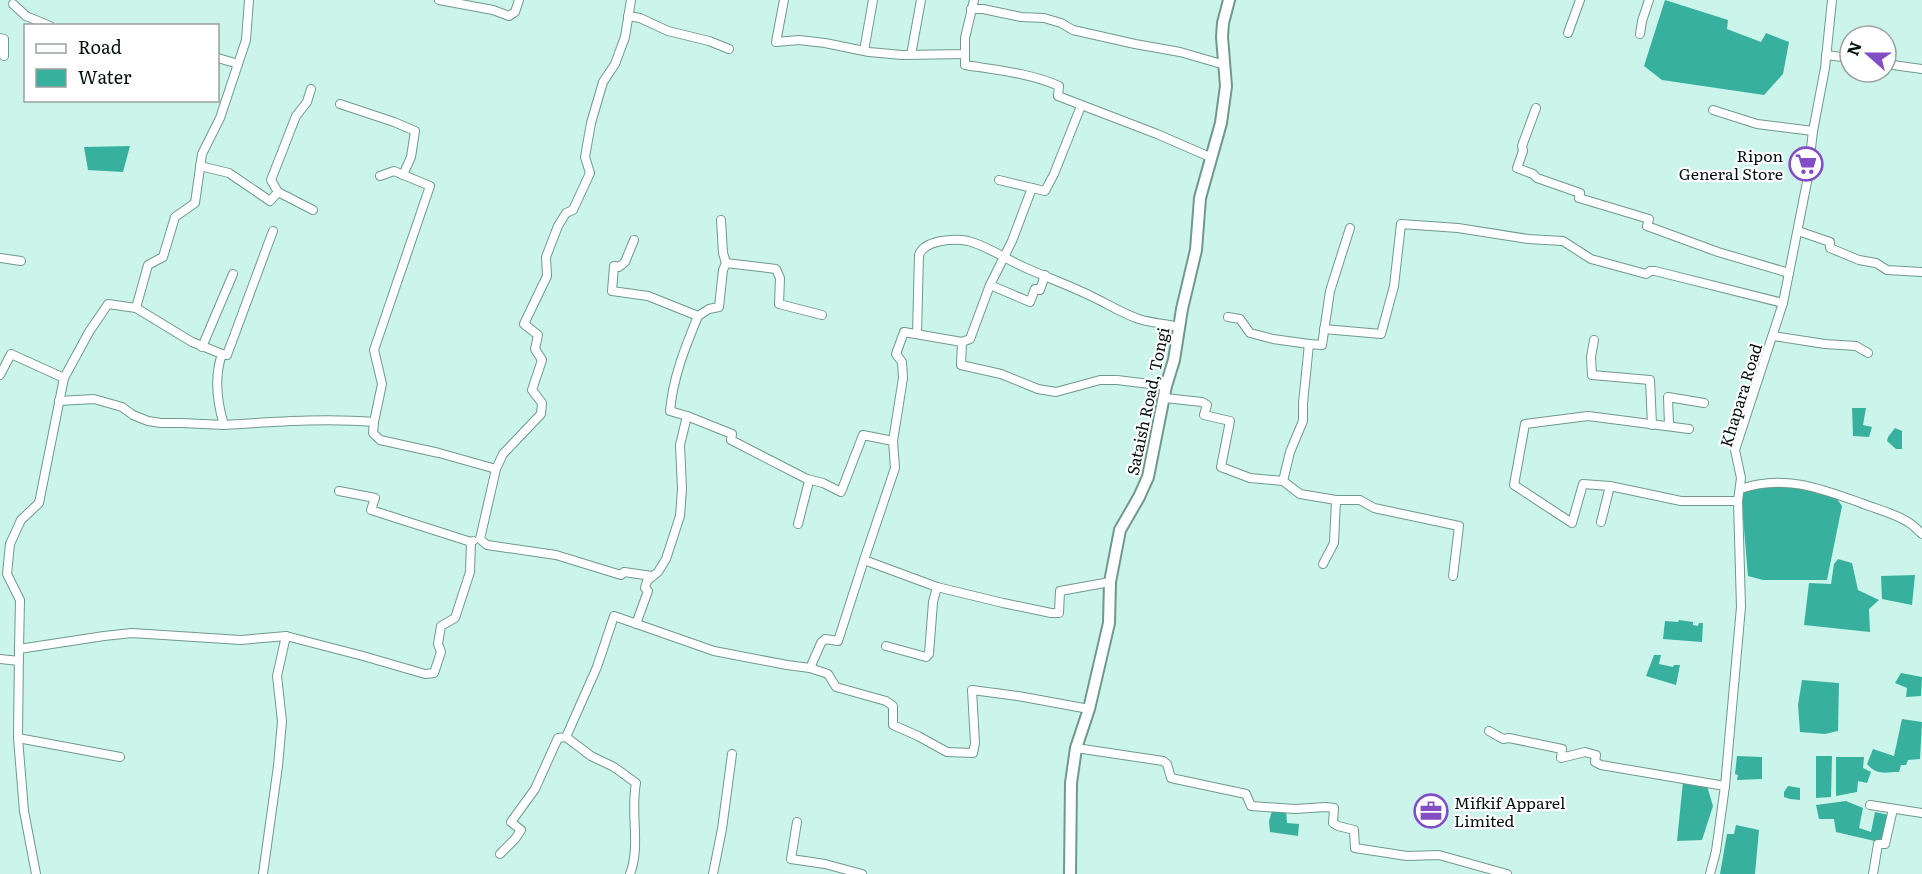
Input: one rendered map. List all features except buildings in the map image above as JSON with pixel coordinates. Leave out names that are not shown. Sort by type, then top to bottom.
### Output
[{"type":"street","points":[[136,308],[148,265],[163,257],[176,217],[195,203],[202,154],[220,118],[246,40],[249,0]]},
{"type":"street","points":[[439,0],[493,10],[509,16],[515,12],[519,0]]},
{"type":"street","points":[[480,539],[496,469],[502,454],[541,414],[542,403],[532,390],[542,360],[535,349],[538,335],[524,324],[547,276],[546,257],[558,226],[566,213],[573,210],[590,173],[585,157],[591,123],[603,82],[615,64],[625,37],[631,0]]},
{"type":"street","points":[[784,0],[776,42],[799,40],[864,51],[911,55],[965,54]]},
{"type":"street","points":[[864,51],[873,0]]},
{"type":"street","points":[[911,55],[921,0]]},
{"type":"street","points":[[974,0],[965,38],[965,65],[1052,83],[1059,86],[1058,96],[1210,157]]},
{"type":"street","name":"Sataish Road, Tongi","points":[[1070,874],[1071,783],[1076,748],[1089,709],[1109,622],[1110,582],[1120,530],[1148,477],[1165,392],[1174,360],[1196,250],[1200,198],[1221,123],[1226,86],[1222,37],[1229,0]]},
{"type":"street","points":[[1568,33],[1581,0]]},
{"type":"street","points":[[1640,34],[1649,0]]},
{"type":"street","name":"Khapara Road","points":[[1710,874],[1716,851],[1725,786],[1741,607],[1738,501],[1740,478],[1735,450],[1783,303],[1807,182],[1832,0]]},
{"type":"street","points":[[13,4],[26,16],[45,24]]},
{"type":"street","points":[[971,9],[983,9],[1021,17],[1044,18],[1061,23],[1073,30],[1135,45],[1180,52],[1225,65]]},
{"type":"street","points":[[628,16],[640,18],[668,31],[709,41],[729,49]]},
{"type":"street","points":[[0,38],[4,39],[4,56]]},
{"type":"street","points":[[1826,55],[1838,56]]},
{"type":"street","points":[[219,58],[238,64]]},
{"type":"street","points":[[1898,65],[1922,69]]},
{"type":"street","points":[[311,89],[307,102],[296,116],[271,180],[278,192],[313,210]]},
{"type":"street","points":[[340,104],[394,122],[415,132],[411,157],[403,175]]},
{"type":"street","points":[[999,180],[1045,191],[1081,106]]},
{"type":"street","points":[[1536,108],[1522,146],[1523,151],[1517,168],[1537,178],[1580,193],[1579,198],[1649,219],[1647,226],[1718,252],[1789,273]]},
{"type":"street","points":[[1713,110],[1757,124],[1813,131]]},
{"type":"street","points":[[200,166],[229,173],[270,201],[278,192]]},
{"type":"street","points":[[380,176],[394,171],[430,186],[374,350],[382,384],[373,433],[380,440],[440,453],[496,469]]},
{"type":"street","points":[[810,668],[825,639],[838,641],[894,468],[893,441],[903,378],[902,362],[896,354],[904,332],[962,342],[970,339],[990,285],[1012,241],[1032,188]]},
{"type":"street","points":[[721,220],[723,253],[726,263],[723,270],[719,308],[709,309],[698,316],[681,358],[669,411],[732,434],[731,440],[807,479],[823,483],[841,492],[862,435],[893,441]]},
{"type":"street","points":[[1324,329],[1381,334],[1394,286],[1401,224],[1458,228],[1528,239],[1563,241],[1591,259],[1625,270],[1646,274],[1656,271],[1783,303]]},
{"type":"street","points":[[1228,317],[1240,319],[1250,333],[1322,345],[1330,291],[1350,228]]},
{"type":"street","points":[[36,874],[24,811],[18,738],[20,600],[7,574],[9,544],[21,520],[39,503],[64,378],[89,332],[108,304],[136,308],[202,346],[227,355],[273,231]]},
{"type":"street","points":[[1798,231],[1830,242],[1830,248],[1858,260],[1876,263],[1887,270],[1922,272]]},
{"type":"street","points":[[634,240],[625,262],[619,267],[614,266],[612,291],[648,296],[698,316]]},
{"type":"street","points":[[917,334],[919,255],[925,246],[943,241],[967,241],[1138,318],[1179,327]]},
{"type":"street","points":[[0,258],[21,261]]},
{"type":"street","points":[[726,263],[776,269],[780,278],[779,304],[822,315]]},
{"type":"street","points":[[202,346],[233,274]]},
{"type":"street","points":[[990,285],[1030,302],[1035,289],[1040,290],[1045,275]]},
{"type":"street","points":[[1773,336],[1856,346],[1868,354]]},
{"type":"street","points":[[1594,340],[1591,357],[1592,375],[1650,380],[1652,425]]},
{"type":"street","points":[[962,342],[961,365],[1001,374],[1038,389],[1056,392],[1100,380],[1117,380],[1202,402],[1206,405],[1204,415],[1230,421],[1221,467],[1250,478],[1283,481],[1300,494],[1336,500],[1360,500],[1374,508],[1459,526],[1453,576]]},
{"type":"street","points":[[1283,481],[1290,452],[1303,421],[1310,344]]},
{"type":"street","points":[[0,375],[11,354],[64,378]]},
{"type":"street","points":[[222,354],[217,377],[220,413],[224,426]]},
{"type":"street","points":[[1669,425],[1668,398],[1704,403]]},
{"type":"street","points":[[59,401],[94,399],[122,407],[133,415],[148,421],[161,423],[224,426],[340,419],[374,422]]},
{"type":"street","points":[[636,624],[648,591],[645,588],[647,581],[658,572],[666,559],[680,516],[682,489],[680,445],[687,416]]},
{"type":"street","points":[[1689,429],[1588,416],[1525,424],[1514,485],[1572,523],[1582,484],[1610,486],[1681,501],[1738,501]]},
{"type":"street","points":[[798,524],[809,481],[807,479]]},
{"type":"street","points":[[1740,489],[1757,483],[1801,484],[1834,493],[1908,521],[1922,534]]},
{"type":"street","points":[[1601,522],[1610,486]]},
{"type":"street","points":[[339,491],[375,498],[371,510],[471,542],[480,539]]},
{"type":"street","points":[[1323,564],[1334,543],[1336,500]]},
{"type":"street","points":[[480,539],[488,545],[556,555],[621,575],[624,572],[652,576]]},
{"type":"street","points":[[19,649],[132,633],[241,640],[286,636],[425,674],[434,673],[441,652],[438,644],[441,626],[455,618],[470,572],[471,542]]},
{"type":"street","points":[[864,560],[937,587],[1003,603],[1059,613],[1060,591],[1110,582]]},
{"type":"street","points":[[886,646],[926,657],[929,654],[933,602],[937,587]]},
{"type":"street","points":[[566,737],[597,667],[614,616],[714,651],[810,668],[828,674],[836,687],[886,701],[893,706],[892,725],[947,752],[973,753],[975,743],[972,690],[1089,709]]},
{"type":"street","points":[[263,874],[282,721],[278,676],[286,636]]},
{"type":"street","points":[[0,659],[19,661]]},
{"type":"street","points":[[1489,731],[1503,738],[1562,749],[1561,758],[1585,752],[1596,755],[1595,762],[1601,765],[1725,786]]},
{"type":"street","points":[[500,854],[521,830],[511,822],[535,789],[558,738],[566,737],[591,756],[614,767],[636,783],[633,799],[636,847],[630,874]]},
{"type":"street","points":[[18,738],[120,757]]},
{"type":"street","points":[[1076,748],[1163,761],[1167,764],[1171,778],[1246,794],[1251,806],[1295,809],[1334,808],[1333,823],[1354,830],[1355,848],[1407,856],[1439,855],[1507,874]]},
{"type":"street","points":[[713,874],[722,829],[732,754]]},
{"type":"street","points":[[1870,805],[1922,813]]},
{"type":"street","points":[[1873,874],[1878,844],[1886,844],[1893,809]]},
{"type":"street","points":[[797,822],[791,859],[825,864],[862,874]]},
{"type":"water","points":[[1665,0],[1728,20],[1727,29],[1761,42],[1766,33],[1789,42],[1783,74],[1764,95],[1662,80],[1644,66]]},
{"type":"water","points":[[130,146],[123,172],[88,170],[84,147]]},
{"type":"water","points":[[1852,408],[1866,408],[1863,425],[1872,427],[1869,437],[1853,436]]},
{"type":"water","points":[[1895,428],[1902,431],[1902,449],[1896,449],[1887,441]]},
{"type":"water","points":[[1767,485],[1807,486],[1835,496],[1842,506],[1827,580],[1763,580],[1748,576],[1741,493]]},
{"type":"water","points":[[1838,559],[1852,563],[1858,590],[1879,600],[1869,609],[1870,632],[1804,625],[1809,583],[1831,584],[1834,564]]},
{"type":"water","points":[[1915,575],[1912,605],[1882,599],[1881,576]]},
{"type":"water","points":[[1679,620],[1693,622],[1693,625],[1698,626],[1699,623],[1703,623],[1702,642],[1663,639],[1665,621],[1678,622]]},
{"type":"water","points":[[1654,655],[1661,655],[1659,664],[1673,667],[1680,665],[1676,685],[1646,676]]},
{"type":"water","points":[[1901,673],[1922,677],[1921,696],[1906,697],[1907,688],[1895,683]]},
{"type":"water","points":[[1802,680],[1839,683],[1838,731],[1825,734],[1800,732],[1798,705]]},
{"type":"water","points":[[1902,719],[1922,722],[1920,759],[1908,760],[1906,765],[1901,765],[1899,772],[1875,770],[1867,764],[1873,749],[1894,756]]},
{"type":"water","points":[[1737,756],[1762,757],[1762,779],[1737,780],[1738,775],[1735,774]]},
{"type":"water","points":[[1816,756],[1832,756],[1831,797],[1816,798]]},
{"type":"water","points":[[1836,757],[1864,757],[1863,768],[1871,772],[1867,783],[1858,781],[1857,792],[1836,796]]},
{"type":"water","points":[[1683,782],[1707,786],[1713,806],[1702,840],[1677,841]]},
{"type":"water","points":[[1788,786],[1800,788],[1800,800],[1784,797]]},
{"type":"water","points":[[1846,801],[1863,808],[1859,828],[1871,832],[1875,812],[1889,815],[1885,839],[1879,842],[1836,832],[1834,819],[1819,819],[1816,805]]},
{"type":"water","points":[[1286,810],[1287,823],[1299,824],[1298,836],[1270,832],[1269,821],[1272,811]]},
{"type":"water","points":[[1736,825],[1759,830],[1755,874],[1720,874],[1727,834],[1734,834]]},
{"type":"place","name":"Ripon General Store","points":[[1806,164]]},
{"type":"place","name":"Mifkif Apparel Limited","points":[[1431,811]]}]
